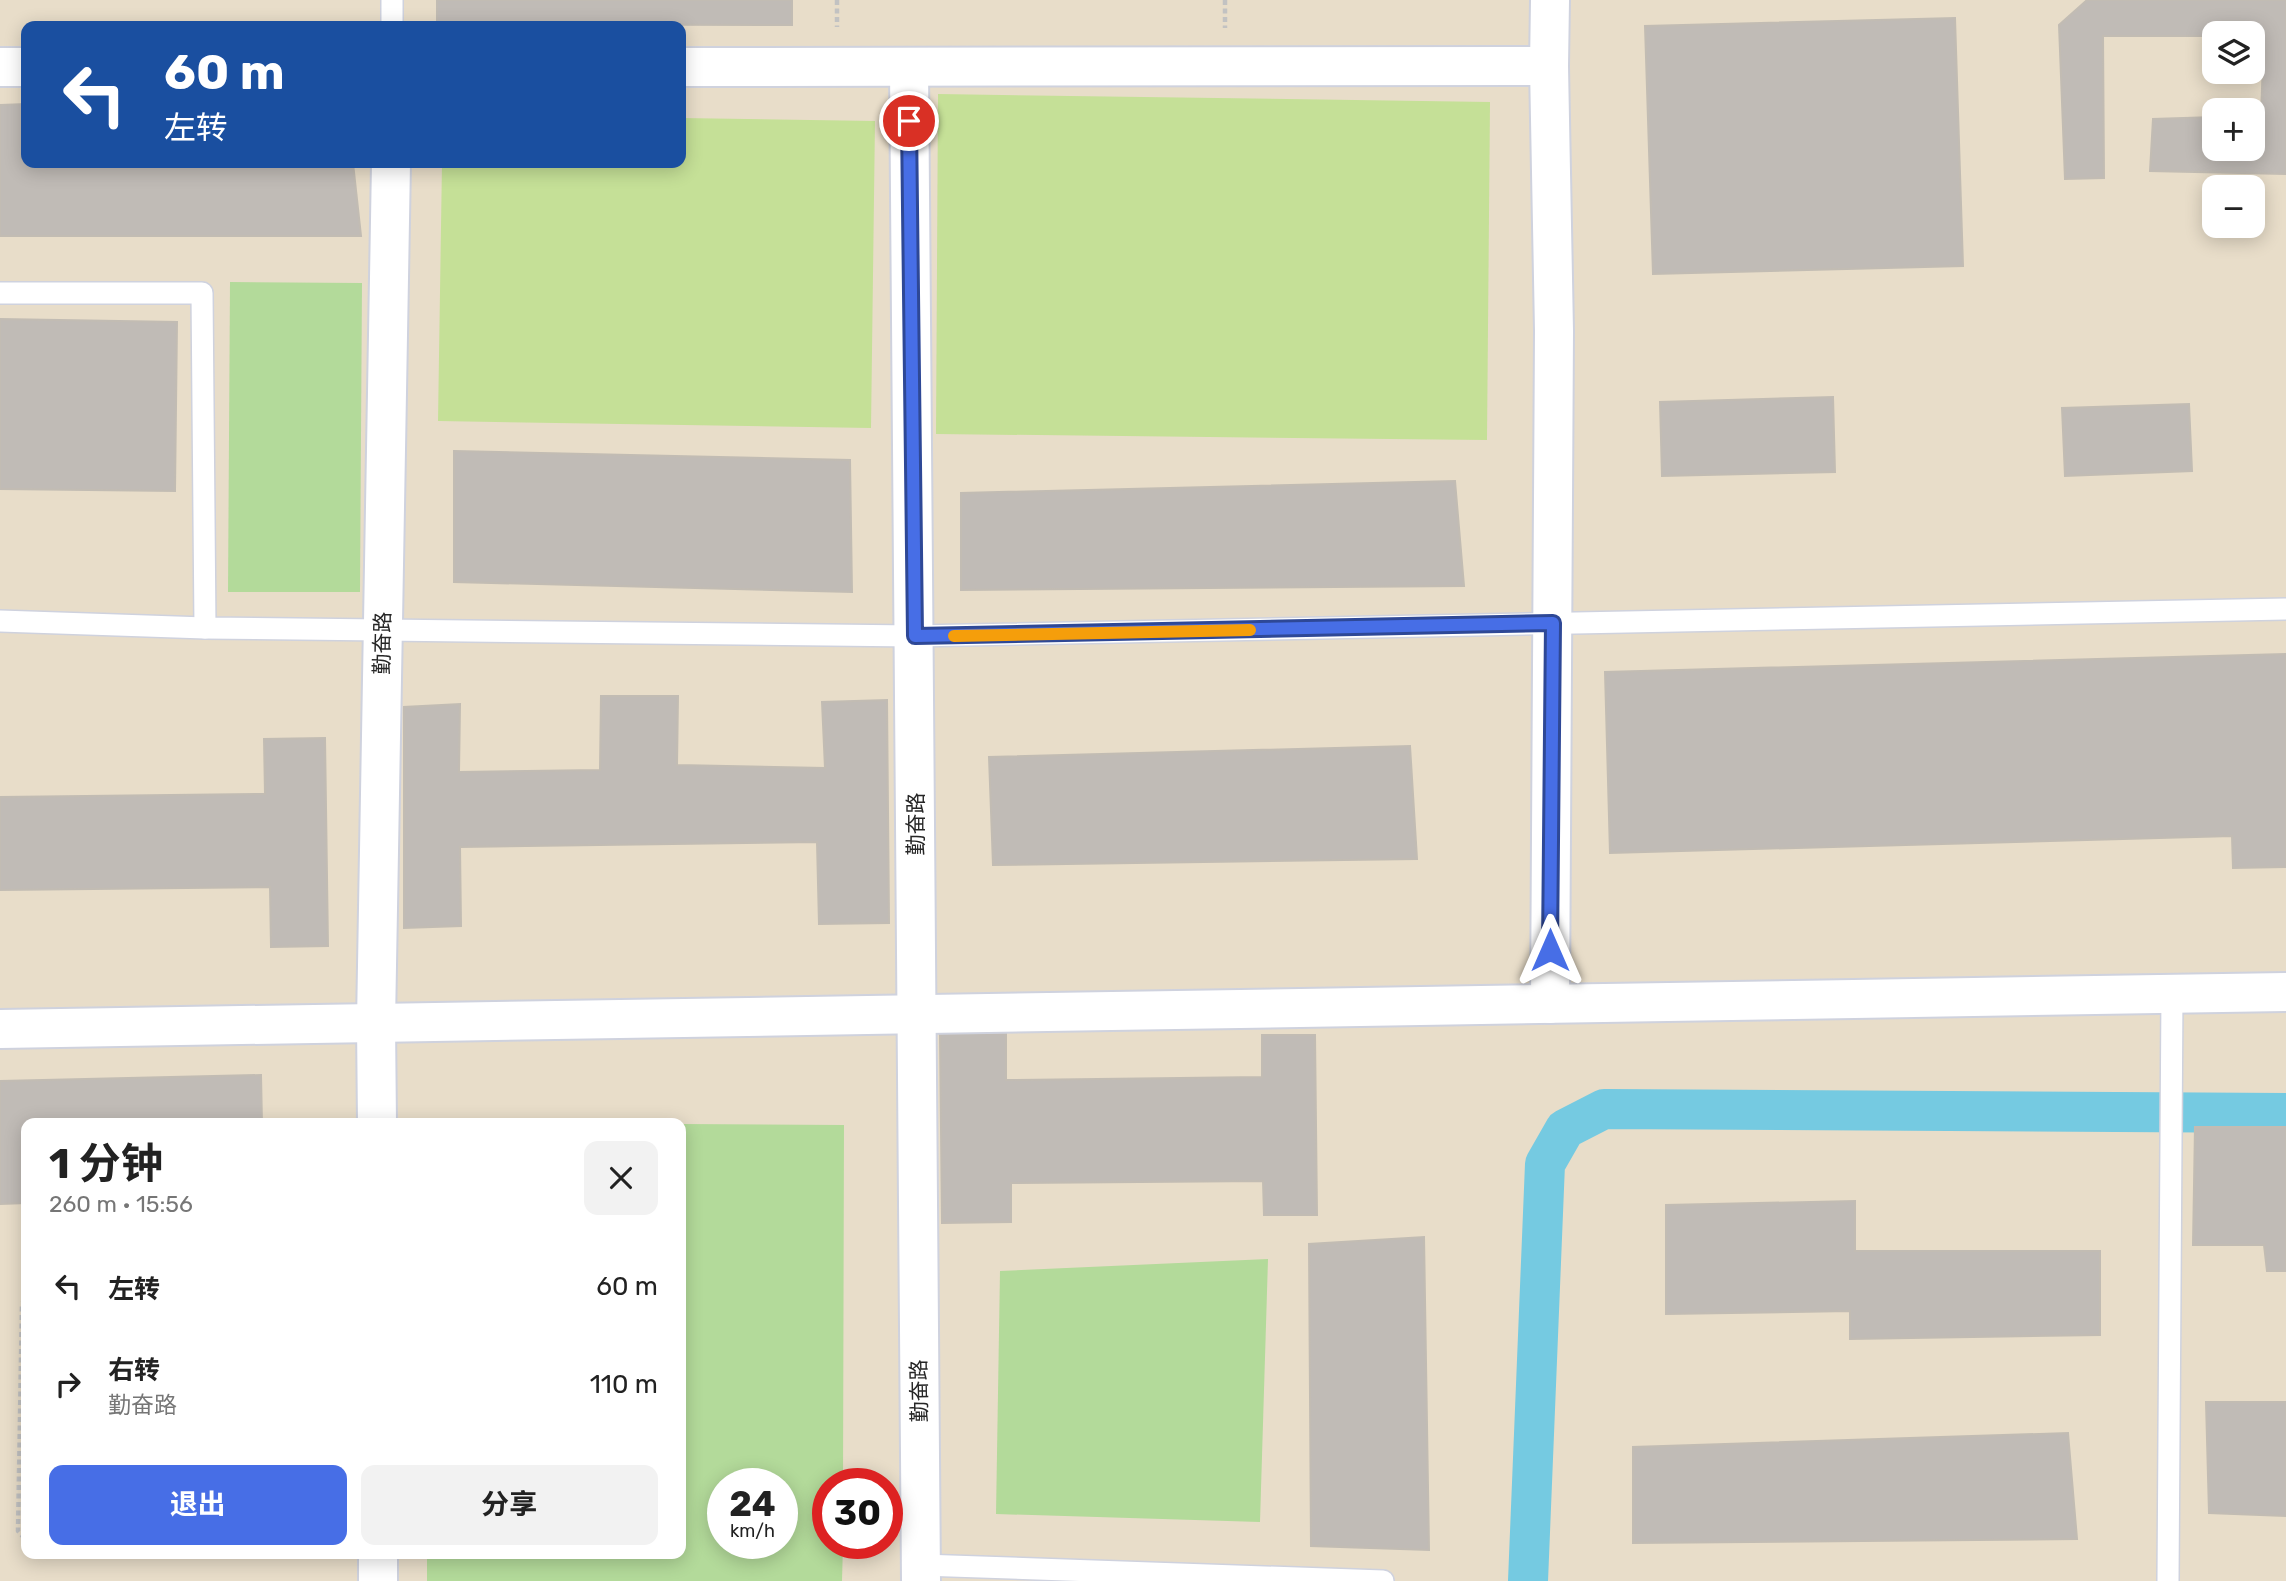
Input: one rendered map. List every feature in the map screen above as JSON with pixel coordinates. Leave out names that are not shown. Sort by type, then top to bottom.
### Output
[{"type":"street","points":[[1550,0],[1554,331],[1550,1004]]},
{"type":"street","points":[[686,67],[1549,66]]},
{"type":"street","points":[[0,67],[21,67]]},
{"type":"street","name":"勤奋路","points":[[909,67],[921,1573]]},
{"type":"street","name":"勤奋路","points":[[377,1118],[376,1023],[391,168]]},
{"type":"street","points":[[0,1029],[2286,992]]},
{"type":"lane","points":[[392,0],[392,21]]},
{"type":"lane","points":[[0,293],[202,293],[205,628]]},
{"type":"lane","points":[[0,621],[205,628],[915,636],[2286,609]]},
{"type":"lane","points":[[2168,1581],[2172,994]]},
{"type":"lane","points":[[921,1573],[1383,1581]]},
{"type":"path","points":[[21,1360],[18,1531],[21,1534]]},
{"type":"path","points":[[302,1559],[378,1563]]},
{"type":"shaded area","points":[[0,0],[2286,0],[2286,1581],[0,1581]]},
{"type":"green space","points":[[938,94],[1490,102],[1487,440],[936,434]]},
{"type":"green space","points":[[686,118],[875,121],[871,428],[438,421],[442,168],[686,168]]},
{"type":"green space","points":[[230,282],[362,283],[360,592],[228,592]]},
{"type":"green space","points":[[686,1124],[844,1125],[843,1468],[812,1468],[812,1559],[843,1559],[842,1581],[427,1581],[427,1559],[686,1559]]},
{"type":"green space","points":[[1268,1259],[1260,1522],[996,1514],[1000,1271]]},
{"type":"building","points":[[437,0],[792,0],[792,25],[686,25],[686,21],[437,21]]},
{"type":"building","points":[[2087,0],[2286,0],[2286,174],[2150,171],[2153,119],[2202,117],[2202,161],[2265,161],[2265,98],[2262,98],[2262,84],[2265,84],[2265,21],[2202,21],[2202,36],[2103,36],[2104,178],[2065,179],[2059,25]]},
{"type":"building","points":[[1955,18],[1963,266],[1653,274],[1645,26]]},
{"type":"building","points":[[21,104],[21,168],[354,168],[361,236],[0,236],[0,105]]},
{"type":"building","points":[[0,319],[177,322],[175,491],[0,489]]},
{"type":"building","points":[[1833,397],[1835,472],[1662,476],[1660,402]]},
{"type":"building","points":[[2189,404],[2192,471],[2065,476],[2062,408]]},
{"type":"building","points":[[454,451],[850,460],[852,592],[454,582]]},
{"type":"building","points":[[1455,481],[1464,586],[961,590],[961,493]]},
{"type":"building","points":[[2286,654],[2286,867],[2233,868],[2232,836],[1610,853],[1605,672]]},
{"type":"building","points":[[601,696],[678,696],[677,765],[825,768],[822,702],[887,700],[889,923],[819,924],[817,842],[460,847],[461,926],[404,928],[404,707],[460,704],[459,772],[600,770]]},
{"type":"building","points":[[325,738],[328,946],[271,947],[270,887],[0,890],[0,797],[265,794],[264,739]]},
{"type":"building","points":[[1410,746],[1417,859],[993,865],[989,757]]},
{"type":"building","points":[[1006,1033],[1006,1080],[1262,1077],[1262,1035],[1315,1035],[1317,1215],[1264,1215],[1263,1181],[1011,1183],[1011,1222],[942,1223],[940,1034]]},
{"type":"building","points":[[261,1075],[262,1118],[21,1118],[21,1203],[0,1204],[0,1081]]},
{"type":"building","points":[[2195,1127],[2286,1127],[2286,1271],[2267,1271],[2264,1245],[2193,1245]]},
{"type":"building","points":[[1855,1201],[1855,1251],[2100,1251],[2100,1335],[1850,1339],[1850,1311],[1666,1314],[1666,1205]]},
{"type":"building","points":[[1424,1237],[1429,1550],[1311,1546],[1309,1244]]},
{"type":"building","points":[[2206,1402],[2286,1402],[2286,1516],[2209,1513]]},
{"type":"building","points":[[2068,1433],[2077,1539],[1633,1543],[1633,1447]]},
{"type":"waterway","points":[[1528,1581],[1545,1164],[1565,1129],[1604,1109],[2286,1113]]},
{"type":"slow traffic","points":[[954,636],[1250,630]]},
{"type":"route","points":[[909,121],[915,636],[1553,623],[1550,950]]}]
